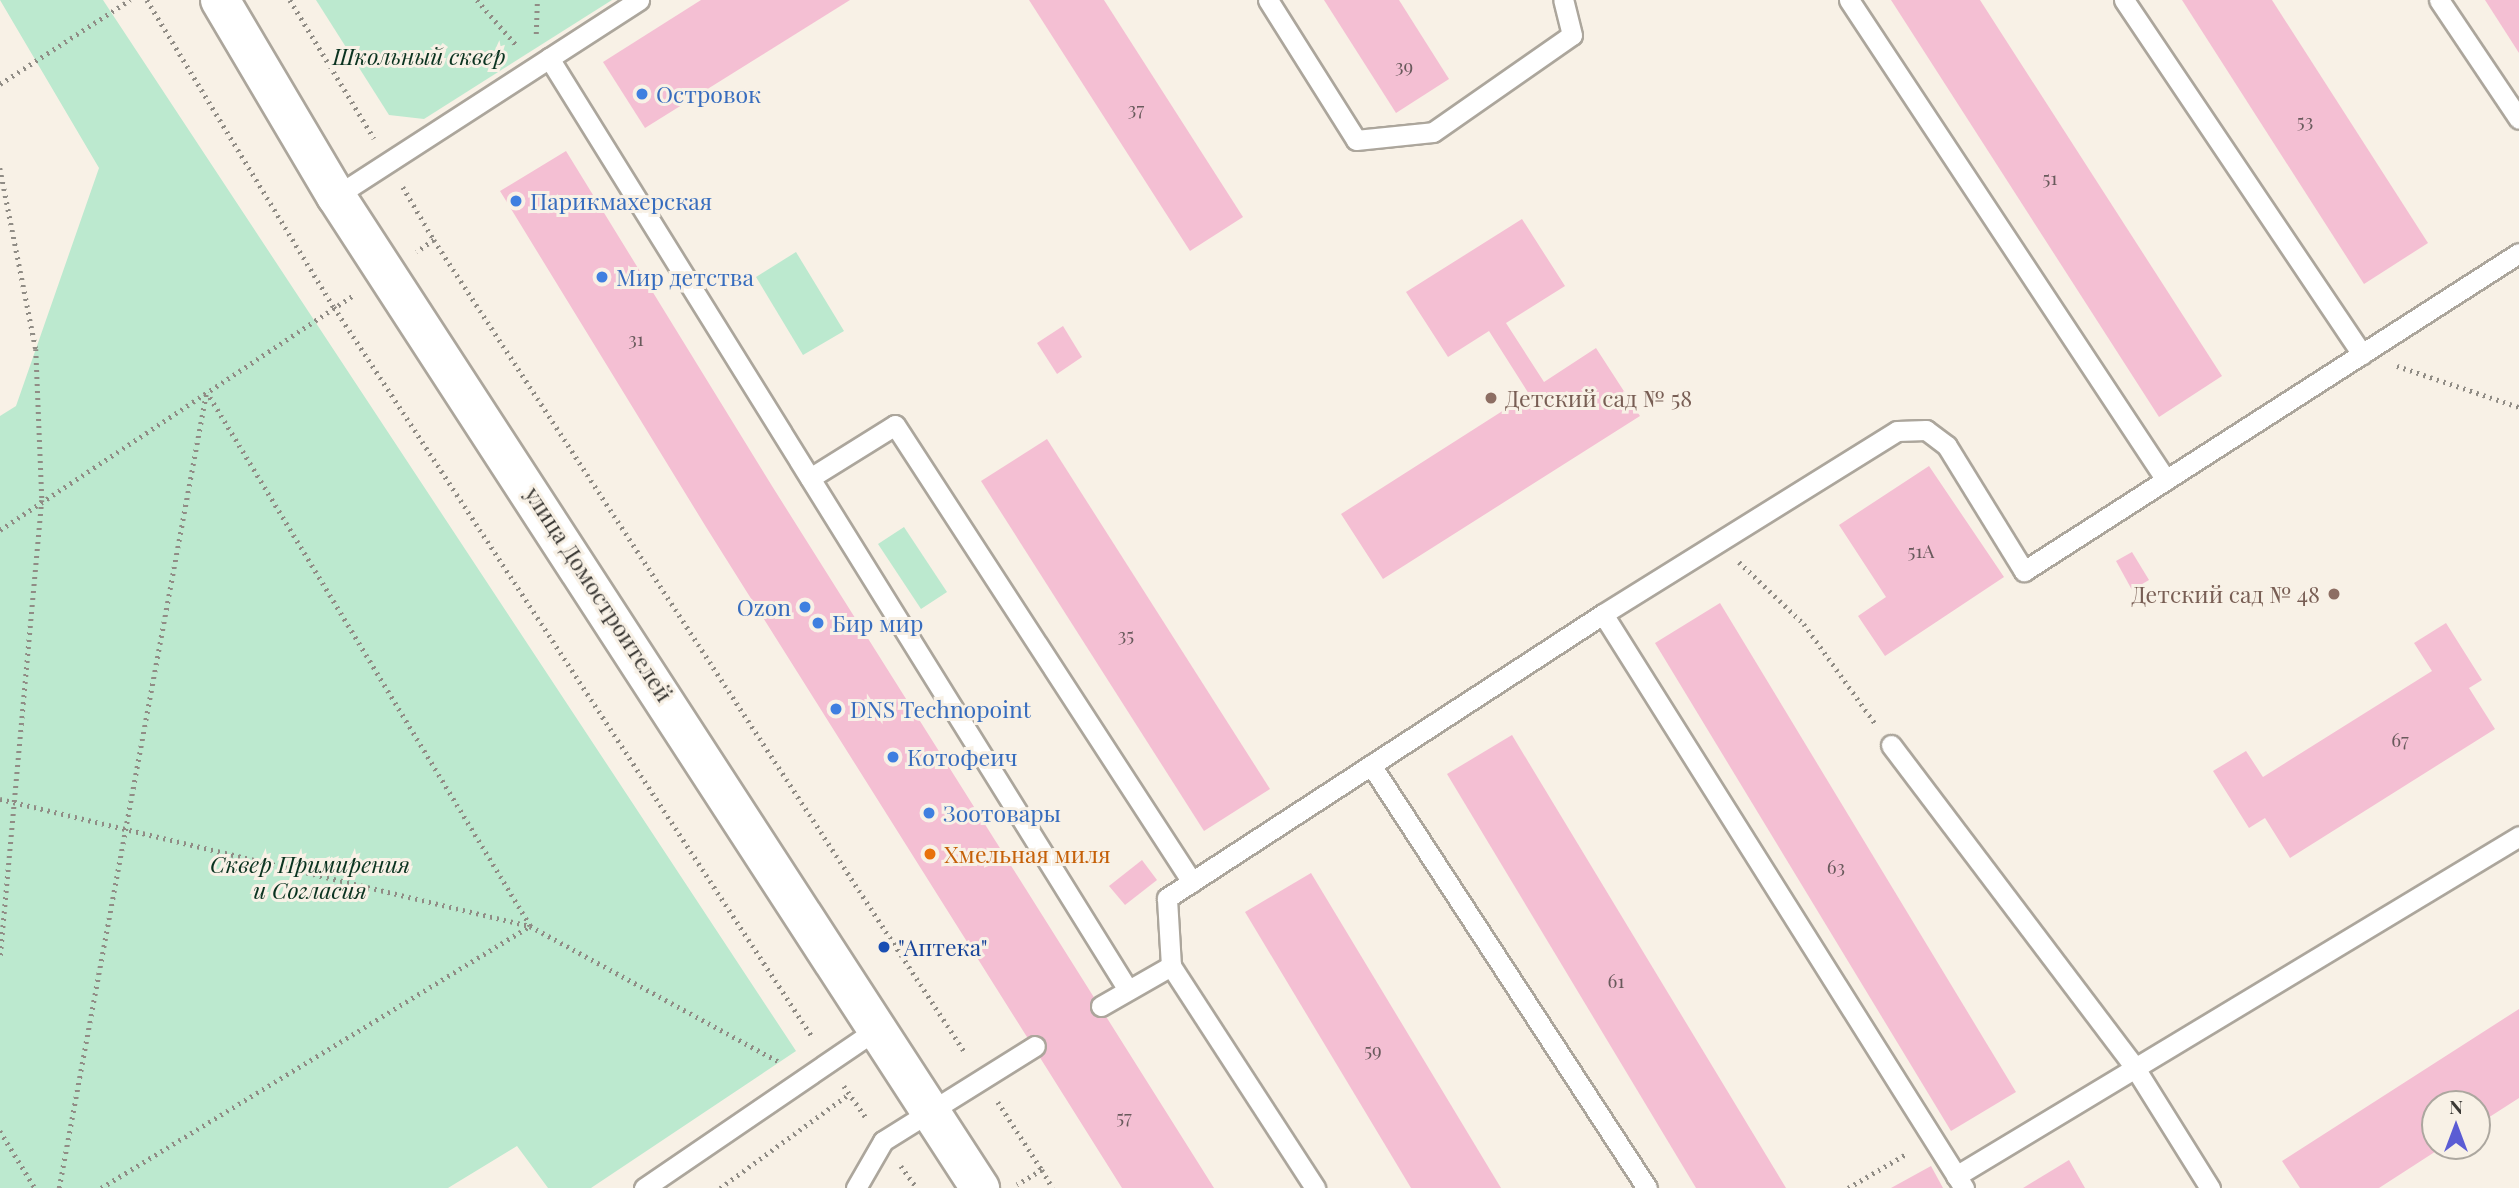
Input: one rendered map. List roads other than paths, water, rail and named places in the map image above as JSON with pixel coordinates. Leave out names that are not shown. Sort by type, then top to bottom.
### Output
[{"type":"street","name":"улица Домостроителей","points":[[220,0],[337,196],[390,271],[880,1027],[980,1188]]},
{"type":"lane","points":[[337,196],[639,0]]},
{"type":"lane","points":[[1268,0],[1356,140],[1433,132],[1572,35],[1563,0]]},
{"type":"lane","points":[[1849,0],[2166,480]]},
{"type":"lane","points":[[2124,0],[2362,354]]},
{"type":"lane","points":[[2439,0],[2519,118]]},
{"type":"lane","points":[[542,63],[810,478],[1128,990]]},
{"type":"lane","points":[[1315,1188],[1171,966],[1167,898],[1603,614],[1897,431],[1926,430],[1947,446],[2024,570],[2519,253]]},
{"type":"lane","points":[[810,478],[895,425],[1192,882]]},
{"type":"lane","points":[[1603,614],[1960,1182],[2135,1068],[2519,836]]},
{"type":"lane","points":[[1891,745],[2135,1068],[2210,1188]]},
{"type":"lane","points":[[1371,765],[1647,1188]]},
{"type":"lane","points":[[1101,1006],[1171,966]]},
{"type":"lane","points":[[644,1188],[880,1027]]},
{"type":"lane","points":[[856,1188],[883,1140],[1035,1046]]},
{"type":"place","name":"Островок","points":[[642,94]]},
{"type":"place","name":"Парикмахерская","points":[[516,201]]},
{"type":"place","name":"Мир детства","points":[[602,277]]},
{"type":"place","name":"Детский сад № 58","points":[[1491,398]]},
{"type":"place","name":"Детский сад № 48","points":[[2334,594]]},
{"type":"place","name":"Ozon","points":[[805,607]]},
{"type":"place","name":"Бир мир","points":[[818,623]]},
{"type":"place","name":"DNS Technopoint","points":[[836,709]]},
{"type":"place","name":"Котофеич","points":[[893,757]]},
{"type":"place","name":"Зоотовары","points":[[929,813]]},
{"type":"place","name":"Хмельная миля","points":[[930,854]]},
{"type":"place","name":"\"Аптека\"","points":[[884,947]]},
{"type":"park label","name":"Школьный сквер","points":[[419,56]]},
{"type":"park label","name":"Сквер Примирения и Согласия","points":[[310,877]]}]
